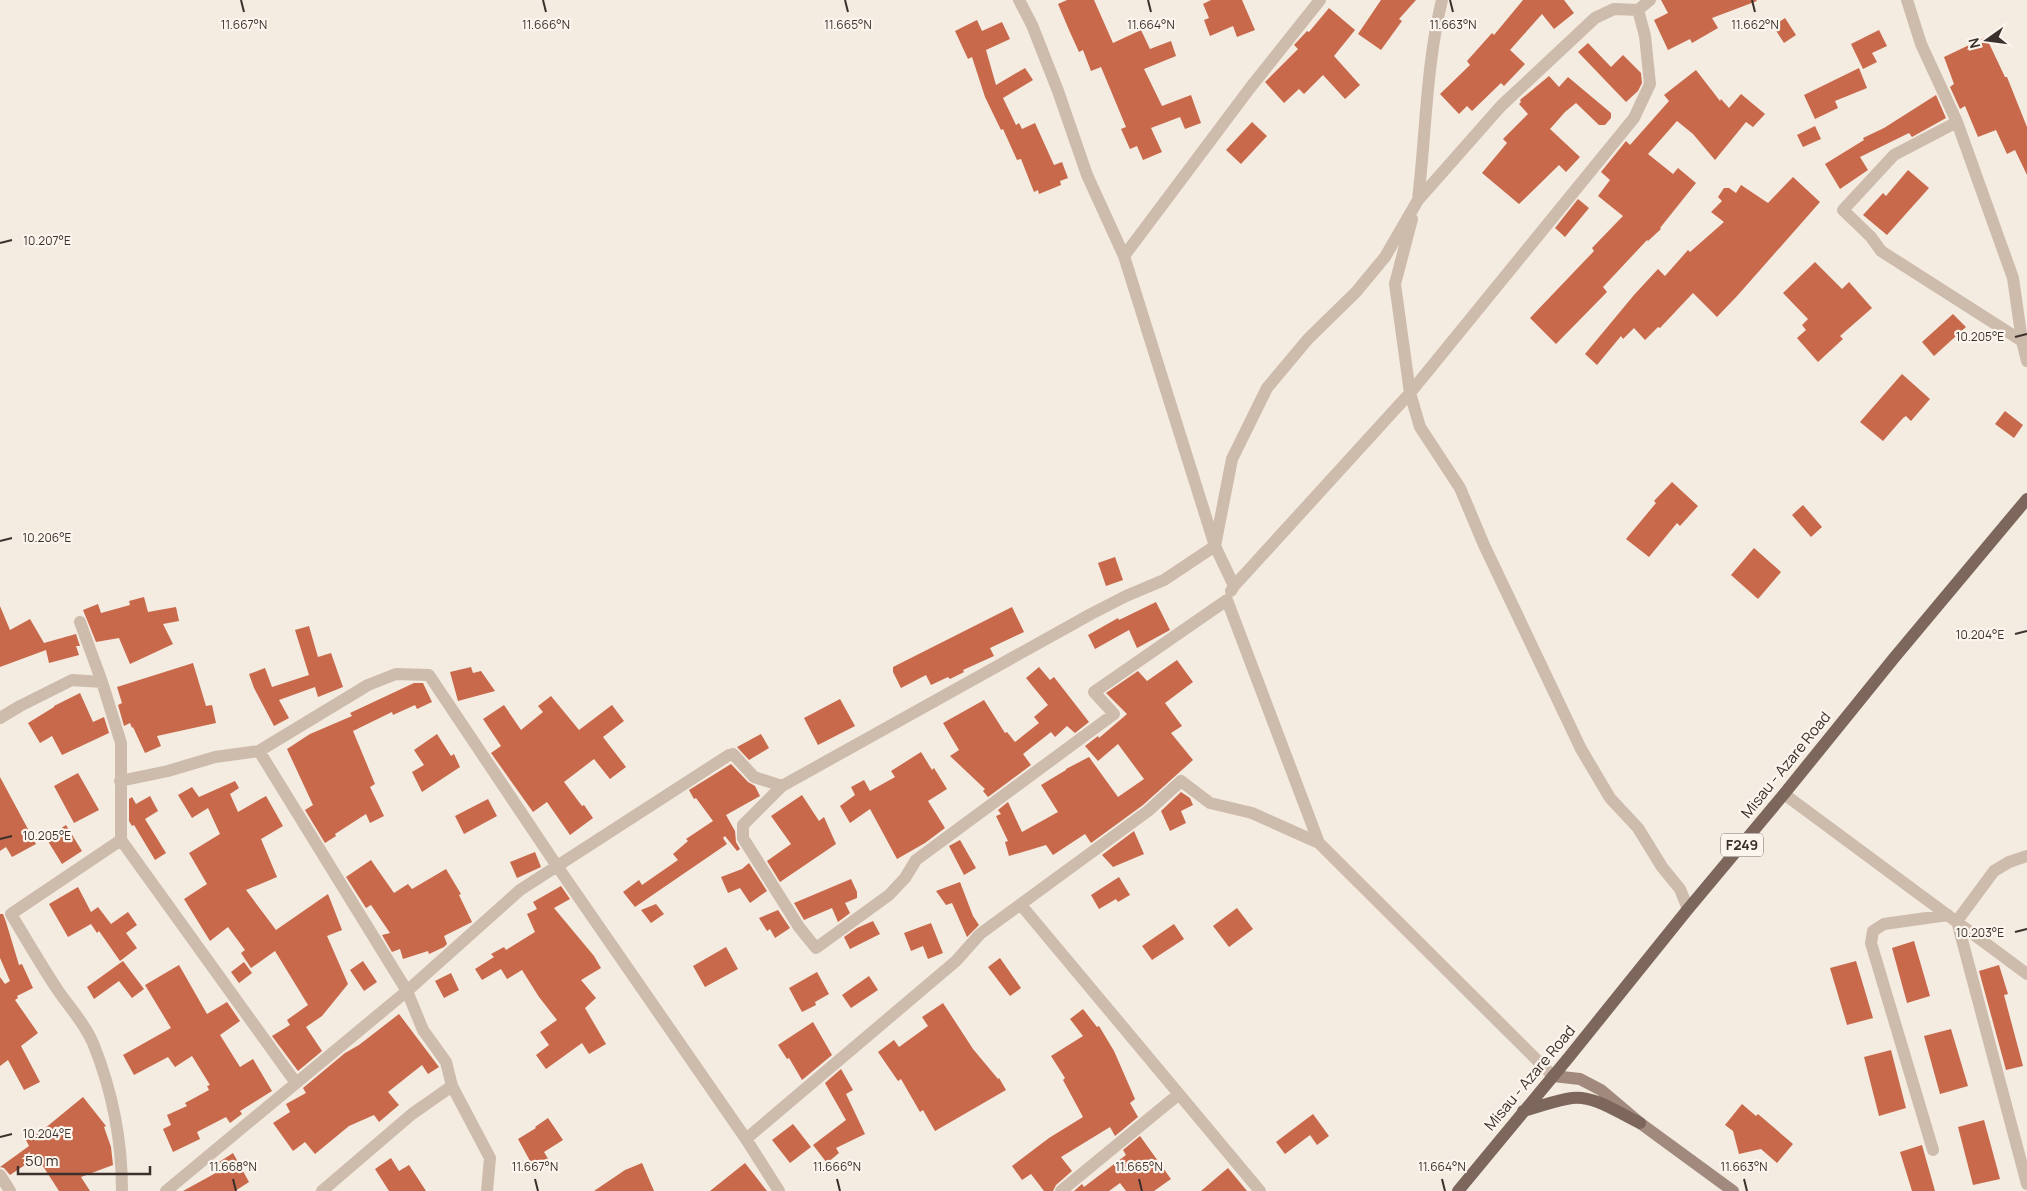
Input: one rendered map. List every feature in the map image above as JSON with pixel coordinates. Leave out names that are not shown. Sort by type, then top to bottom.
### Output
[{"type":"main road","name":"Misau - Azare Road","points":[[1458,1191],[1894,658],[2027,499]]},
{"type":"main road","points":[[1523,1111],[1571,1098],[1583,1098],[1596,1102],[1640,1124]]},
{"type":"street","points":[[1019,0],[1032,25],[1058,91],[1087,175],[1124,256],[1215,546],[1234,586]]},
{"type":"street","points":[[1124,256],[1250,88],[1320,0]]},
{"type":"street","points":[[1442,0],[1428,75],[1425,145],[1418,200],[1395,284],[1410,393],[1420,427],[1460,488],[1484,545],[1581,749],[1610,798],[1638,828],[1662,867],[1680,889],[1688,909]]},
{"type":"street","points":[[1638,10],[1645,36],[1650,84],[1634,118],[1410,393],[1234,586],[1227,600],[1094,692],[1114,714],[916,860],[905,878],[889,895],[816,948],[799,926],[743,838],[743,825],[782,786],[1091,614],[1126,596],[1164,580],[1215,546],[1232,459],[1267,388],[1308,339],[1356,292],[1385,257],[1418,200],[1501,106],[1595,18],[1614,9],[1638,10],[1650,0]]},
{"type":"street","points":[[1907,0],[1921,44],[1957,122],[2013,278],[2022,341],[2027,361]]},
{"type":"street","points":[[1957,122],[1894,155],[1844,210],[1871,237],[1881,251],[2022,341]]},
{"type":"street","points":[[1227,600],[1319,843]]},
{"type":"street","points":[[80,622],[102,682],[121,743],[121,840],[296,1084]]},
{"type":"street","points":[[120,781],[168,771],[215,756],[259,751],[368,685],[396,674],[429,675],[557,866],[746,1139],[779,1191]]},
{"type":"street","points":[[0,718],[72,680],[102,682]]},
{"type":"street","points":[[259,751],[407,991],[423,1030],[446,1062],[452,1086],[490,1158],[487,1191]]},
{"type":"street","points":[[166,1191],[407,991],[520,890],[729,755],[733,754],[754,777],[782,786]]},
{"type":"street","points":[[746,1139],[956,962],[980,934],[1148,811],[1181,781],[1210,803],[1252,813],[1319,843],[1553,1076],[1580,1080],[1601,1090],[1640,1124],[1733,1191]]},
{"type":"street","points":[[1784,794],[2027,974]]},
{"type":"street","points":[[121,840],[11,914],[58,990],[78,1016],[92,1042],[111,1096],[122,1161],[122,1191]]},
{"type":"street","points":[[1933,1150],[1871,943],[1873,931],[1884,924],[1952,918],[1994,871],[2009,862],[2027,856]]},
{"type":"street","points":[[1021,905],[1260,1191]]},
{"type":"street","points":[[1952,918],[2027,1184]]},
{"type":"street","points":[[322,1191],[412,1114],[452,1086]]},
{"type":"street","points":[[1061,1191],[1179,1094]]},
{"type":"street","points":[[0,1175],[10,1191]]},
{"type":"building","points":[[1067,0],[1094,0],[1113,43],[1141,30],[1150,49],[1171,41],[1176,56],[1144,69],[1162,106],[1191,95],[1201,123],[1185,129],[1180,117],[1151,128],[1162,152],[1143,160],[1137,146],[1130,149],[1121,129],[1126,127],[1101,67],[1091,71],[1083,50],[1079,52],[1058,4]]},
{"type":"building","points":[[1211,0],[1242,0],[1255,30],[1237,37],[1233,26],[1210,36],[1204,20],[1209,18],[1203,4]]},
{"type":"building","points":[[1381,0],[1416,0],[1399,19],[1402,21],[1381,50],[1358,34]]},
{"type":"building","points":[[1523,0],[1564,0],[1574,13],[1554,29],[1542,14],[1510,50],[1525,64],[1504,86],[1501,83],[1472,111],[1467,106],[1459,114],[1440,94],[1470,65],[1467,61],[1492,33],[1494,35]]},
{"type":"building","points":[[1661,0],[1757,1],[1712,18],[1718,28],[1692,43],[1690,39],[1668,50],[1654,20],[1668,13]]},
{"type":"building","points":[[1329,8],[1355,30],[1334,56],[1360,85],[1345,99],[1323,75],[1304,94],[1299,89],[1284,103],[1265,82],[1298,49],[1294,45],[1307,31],[1309,32]]},
{"type":"building","points":[[1785,18],[1796,35],[1784,43],[1773,26]]},
{"type":"building","points":[[977,20],[982,31],[1002,22],[1010,39],[986,50],[996,85],[1025,68],[1033,80],[1003,98],[1016,125],[1019,123],[1022,129],[1035,123],[1054,165],[1062,162],[1068,178],[1060,181],[1061,185],[1039,194],[1038,190],[1034,192],[1021,159],[1017,160],[1003,129],[1001,130],[985,97],[972,57],[968,59],[955,31]]},
{"type":"building","points":[[1879,30],[1887,46],[1872,53],[1877,62],[1863,69],[1851,44]]},
{"type":"building","points":[[1986,37],[2005,77],[2007,77],[2027,127],[2027,175],[2015,150],[2007,154],[1996,130],[1978,137],[1965,106],[1960,109],[1950,87],[1954,84],[1944,57]]},
{"type":"building","points":[[1588,43],[1611,67],[1623,55],[1641,73],[1642,83],[1638,91],[1626,102],[1578,52]]},
{"type":"building","points":[[1859,68],[1867,88],[1835,101],[1838,108],[1815,119],[1804,95]]},
{"type":"building","points":[[1696,70],[1720,101],[1721,99],[1729,108],[1741,94],[1765,114],[1753,127],[1746,122],[1715,160],[1693,134],[1677,121],[1648,154],[1673,174],[1678,168],[1696,183],[1661,229],[1647,240],[1603,287],[1607,292],[1556,344],[1530,318],[1594,251],[1592,248],[1623,216],[1598,196],[1610,180],[1601,172],[1626,141],[1630,145],[1669,101],[1664,95]]},
{"type":"building","points":[[1549,76],[1559,87],[1568,77],[1611,113],[1611,118],[1605,125],[1599,125],[1576,103],[1565,112],[1550,129],[1580,157],[1566,172],[1559,165],[1519,204],[1482,173],[1507,143],[1503,139],[1528,114],[1519,104],[1520,100]]},
{"type":"building","points":[[1936,95],[1946,118],[1912,137],[1909,133],[1860,157],[1868,170],[1840,189],[1825,164],[1864,140],[1863,138],[1884,128]]},
{"type":"building","points":[[1252,122],[1267,136],[1241,164],[1226,150]]},
{"type":"building","points":[[1815,126],[1821,139],[1803,147],[1797,135]]},
{"type":"building","points":[[1908,170],[1929,188],[1887,235],[1863,215],[1883,193],[1886,196]]},
{"type":"building","points":[[1793,177],[1820,202],[1717,317],[1693,293],[1660,328],[1658,327],[1645,340],[1634,328],[1623,339],[1621,336],[1597,365],[1585,354],[1658,269],[1665,276],[1688,250],[1690,252],[1724,222],[1711,212],[1722,201],[1718,197],[1724,188],[1729,188],[1736,193],[1741,185],[1768,203]]},
{"type":"building","points":[[1578,199],[1589,208],[1565,237],[1555,228]]},
{"type":"building","points":[[1815,262],[1842,289],[1849,282],[1872,308],[1840,336],[1843,339],[1818,362],[1797,338],[1806,330],[1802,325],[1808,319],[1783,293]]},
{"type":"building","points":[[1953,314],[1966,327],[1934,356],[1922,342]]},
{"type":"building","points":[[1902,374],[1930,399],[1911,421],[1906,416],[1903,418],[1883,441],[1860,422]]},
{"type":"building","points":[[2005,411],[2023,425],[2014,438],[1995,424]]},
{"type":"building","points":[[1672,482],[1698,506],[1680,526],[1677,523],[1649,557],[1626,539],[1656,503],[1654,501]]},
{"type":"building","points":[[1803,505],[1822,527],[1811,537],[1792,515]]},
{"type":"building","points":[[1754,548],[1781,572],[1758,599],[1731,575]]},
{"type":"building","points":[[1115,557],[1123,580],[1106,586],[1098,563]]},
{"type":"building","points":[[144,597],[148,612],[176,607],[179,621],[163,624],[173,644],[130,664],[119,638],[96,642],[83,610],[98,604],[101,613],[130,605],[129,601]]},
{"type":"building","points":[[1156,602],[1170,630],[1137,648],[1129,630],[1095,649],[1088,635],[1118,618],[1119,620]]},
{"type":"building","points":[[0,606],[10,630],[30,619],[44,643],[76,634],[80,646],[76,646],[79,655],[49,663],[46,650],[0,667]]},
{"type":"building","points":[[1012,607],[1024,632],[990,648],[994,656],[963,670],[964,672],[950,679],[948,677],[931,685],[926,675],[901,688],[893,672],[893,667]]},
{"type":"building","points":[[309,626],[318,657],[331,653],[343,687],[318,697],[315,687],[279,700],[289,718],[274,726],[254,688],[249,674],[265,668],[272,687],[309,675],[295,630]]},
{"type":"building","points":[[1177,660],[1193,682],[1165,703],[1182,726],[1171,733],[1193,760],[1143,805],[1091,843],[1085,834],[1053,855],[1046,845],[1009,856],[1005,842],[1008,841],[996,816],[1001,814],[998,810],[1008,802],[1022,832],[1058,812],[1041,785],[1089,757],[1118,797],[1144,779],[1118,744],[1098,761],[1085,746],[1098,736],[1099,738],[1127,714],[1106,693],[1138,671],[1147,681]]},
{"type":"building","points":[[193,663],[206,706],[212,705],[216,723],[157,736],[161,746],[145,753],[130,723],[124,726],[118,705],[122,703],[117,687]]},
{"type":"building","points":[[471,667],[473,673],[481,671],[495,691],[458,701],[450,672]]},
{"type":"building","points":[[1039,667],[1050,680],[1054,677],[1089,722],[1075,733],[1067,726],[1055,737],[1051,732],[1023,754],[1031,765],[988,797],[983,791],[985,789],[950,756],[959,750],[943,723],[984,700],[1005,733],[1007,732],[1015,742],[1039,723],[1034,717],[1048,705],[1026,678]]},
{"type":"building","points":[[414,683],[423,683],[432,702],[417,709],[415,705],[393,715],[392,712],[353,731],[375,784],[370,787],[384,816],[370,823],[366,814],[335,834],[336,836],[325,843],[305,810],[313,805],[287,749],[310,734],[352,716],[350,713]]},
{"type":"building","points":[[80,693],[93,722],[104,717],[109,733],[62,755],[52,736],[40,743],[28,723],[54,706]]},
{"type":"building","points":[[551,696],[579,730],[612,705],[624,721],[603,737],[626,767],[610,779],[594,759],[564,782],[593,818],[570,835],[547,802],[533,812],[491,753],[501,746],[483,719],[504,705],[521,730],[543,712],[538,706]]},
{"type":"building","points":[[840,699],[855,726],[818,745],[804,718]]},
{"type":"building","points":[[437,734],[451,756],[454,754],[460,767],[422,792],[412,772],[424,765],[414,750]]},
{"type":"building","points":[[761,734],[769,748],[749,760],[737,747]]},
{"type":"building","points":[[921,752],[947,789],[928,801],[945,828],[925,843],[897,859],[870,809],[850,823],[840,806],[855,795],[851,787],[864,780],[870,791],[895,777],[891,771]]},
{"type":"building","points":[[731,764],[748,782],[755,786],[760,796],[726,815],[735,831],[736,842],[740,849],[737,851],[725,836],[723,838],[727,844],[635,907],[623,892],[639,880],[642,885],[678,860],[673,854],[688,841],[686,839],[713,821],[696,798],[694,799],[689,790]]},
{"type":"building","points":[[78,773],[99,810],[74,823],[54,786]]},
{"type":"building","points":[[0,777],[36,844],[12,857],[6,847],[0,851]]},
{"type":"building","points":[[235,781],[239,788],[230,794],[238,812],[266,796],[283,826],[261,839],[277,877],[246,890],[276,930],[328,894],[342,930],[327,936],[348,984],[322,1016],[306,1027],[322,1051],[298,1071],[272,1036],[290,1025],[287,1020],[308,1005],[275,951],[251,968],[241,953],[245,950],[228,927],[210,941],[184,899],[207,884],[189,853],[220,834],[208,808],[192,818],[178,795],[192,787],[199,797]]},
{"type":"building","points":[[1181,792],[1190,798],[1193,805],[1181,811],[1186,823],[1170,831],[1161,811]]},
{"type":"building","points":[[802,795],[819,821],[824,817],[836,844],[780,882],[767,861],[791,844],[771,816]]},
{"type":"building","points":[[150,796],[158,811],[145,819],[166,853],[155,860],[134,825],[132,826],[129,821],[129,799],[132,797],[136,804]]},
{"type":"building","points":[[488,799],[497,816],[464,834],[455,816]]},
{"type":"building","points":[[66,825],[82,851],[62,864],[46,838]]},
{"type":"building","points":[[1134,831],[1144,854],[1113,867],[1102,855]]},
{"type":"building","points":[[960,840],[976,868],[964,875],[949,846]]},
{"type":"building","points":[[535,852],[541,867],[517,878],[510,862]]},
{"type":"building","points":[[371,860],[394,893],[408,884],[412,889],[446,869],[461,894],[459,895],[472,922],[444,936],[447,944],[444,947],[429,954],[428,951],[403,959],[400,949],[392,952],[382,935],[390,933],[371,905],[366,908],[346,877]]},
{"type":"building","points":[[749,863],[767,891],[750,903],[740,888],[728,893],[721,877],[742,869]]},
{"type":"building","points":[[1119,877],[1130,895],[1118,902],[1116,899],[1099,909],[1091,895]]},
{"type":"building","points":[[851,879],[857,892],[857,898],[845,903],[850,913],[838,922],[832,908],[804,920],[794,903]]},
{"type":"building","points":[[960,882],[973,916],[979,925],[967,937],[952,903],[946,905],[936,891]]},
{"type":"building","points":[[561,886],[570,899],[554,908],[594,956],[601,968],[581,980],[596,998],[585,1008],[606,1044],[589,1054],[582,1043],[546,1069],[536,1055],[549,1045],[540,1032],[557,1020],[539,997],[522,970],[507,979],[501,969],[482,980],[475,969],[494,957],[491,954],[504,947],[506,950],[535,932],[527,914],[537,909],[533,902]]},
{"type":"building","points":[[78,887],[91,912],[98,907],[111,924],[128,912],[137,925],[126,933],[137,948],[120,961],[99,931],[97,933],[91,924],[68,937],[49,904]]},
{"type":"building","points":[[656,904],[664,914],[651,923],[641,910]]},
{"type":"building","points":[[1237,908],[1253,929],[1229,947],[1213,926]]},
{"type":"building","points":[[778,910],[790,928],[775,938],[770,929],[767,931],[759,918]]},
{"type":"building","points":[[0,914],[3,914],[6,922],[19,965],[22,964],[33,988],[17,996],[18,998],[15,1000],[38,1033],[21,1046],[40,1082],[24,1090],[8,1060],[0,1066],[0,977],[5,984],[10,981],[0,958]]},
{"type":"building","points":[[873,921],[880,934],[850,949],[844,937],[857,928]]},
{"type":"building","points":[[931,923],[943,953],[928,959],[923,946],[911,951],[904,933]]},
{"type":"building","points":[[1174,924],[1184,939],[1152,960],[1142,946]]},
{"type":"building","points":[[1914,941],[1930,996],[1907,1003],[1892,948]]},
{"type":"building","points":[[726,947],[738,969],[705,987],[693,966]]},
{"type":"building","points":[[1000,958],[1021,988],[1010,996],[988,967]]},
{"type":"building","points":[[123,961],[144,989],[132,998],[119,981],[94,999],[87,987]]},
{"type":"building","points":[[363,961],[377,982],[364,991],[350,970]]},
{"type":"building","points":[[1856,961],[1873,1018],[1847,1025],[1830,968]]},
{"type":"building","points":[[244,962],[252,973],[239,983],[231,972]]},
{"type":"building","points":[[179,965],[207,1014],[227,1002],[240,1021],[220,1035],[240,1067],[253,1059],[272,1091],[240,1111],[242,1114],[230,1123],[226,1117],[197,1132],[200,1139],[173,1152],[163,1129],[171,1125],[167,1115],[187,1106],[185,1103],[209,1090],[207,1086],[210,1085],[192,1056],[175,1067],[168,1057],[134,1075],[123,1055],[171,1028],[145,985]]},
{"type":"building","points":[[1999,965],[2008,994],[2004,995],[2023,1066],[2006,1070],[1979,971]]},
{"type":"building","points":[[817,972],[829,994],[815,1002],[816,1005],[802,1012],[789,988]]},
{"type":"building","points":[[451,973],[459,990],[444,998],[435,981]]},
{"type":"building","points":[[869,976],[878,990],[851,1008],[842,995]]},
{"type":"building","points":[[943,1003],[973,1049],[999,1078],[1006,1090],[935,1131],[923,1110],[920,1112],[901,1079],[898,1081],[878,1052],[894,1040],[899,1047],[928,1026],[922,1017]]},
{"type":"building","points":[[1083,1009],[1097,1027],[1099,1026],[1114,1051],[1135,1099],[1130,1103],[1138,1117],[1115,1136],[1110,1127],[1061,1157],[1072,1171],[1056,1185],[1053,1191],[1044,1191],[1031,1174],[1022,1180],[1012,1166],[1049,1138],[1083,1117],[1063,1080],[1065,1078],[1051,1056],[1083,1036],[1070,1019]]},
{"type":"building","points":[[399,1014],[439,1067],[428,1074],[422,1065],[388,1092],[399,1105],[379,1122],[374,1115],[349,1126],[315,1154],[305,1142],[293,1151],[273,1123],[290,1112],[286,1104],[306,1093],[303,1088],[345,1053],[359,1045]]},
{"type":"building","points":[[813,1022],[832,1055],[802,1080],[789,1058],[787,1059],[778,1045]]},
{"type":"building","points":[[1951,1029],[1968,1086],[1940,1094],[1924,1036]]},
{"type":"building","points":[[1891,1050],[1906,1108],[1879,1116],[1864,1057]]},
{"type":"building","points":[[841,1069],[853,1090],[846,1094],[865,1134],[836,1148],[839,1153],[827,1163],[813,1145],[846,1120],[825,1083]]},
{"type":"building","points":[[83,1097],[106,1126],[104,1127],[111,1147],[113,1165],[81,1177],[90,1191],[59,1191],[37,1157],[10,1175],[4,1168],[0,1167],[29,1146],[26,1140],[44,1129]]},
{"type":"building","points":[[1742,1104],[1756,1116],[1758,1114],[1793,1144],[1777,1163],[1761,1149],[1739,1154],[1733,1131],[1725,1125]]},
{"type":"building","points":[[1313,1114],[1329,1136],[1317,1145],[1310,1135],[1285,1154],[1276,1142]]},
{"type":"building","points":[[548,1118],[563,1140],[544,1152],[550,1162],[535,1170],[518,1139]]},
{"type":"building","points":[[1984,1120],[2000,1179],[1973,1185],[1958,1127]]},
{"type":"building","points":[[793,1124],[811,1147],[790,1163],[772,1140]]},
{"type":"building","points":[[1140,1136],[1171,1179],[1154,1191],[1126,1191],[1120,1183],[1109,1191],[1074,1191],[1082,1184],[1084,1187],[1126,1155],[1123,1150]]},
{"type":"building","points":[[1922,1145],[1935,1191],[1912,1191],[1900,1152]]},
{"type":"building","points":[[233,1153],[249,1182],[235,1191],[183,1191],[223,1169],[219,1162]]},
{"type":"building","points":[[391,1158],[399,1171],[409,1165],[426,1191],[389,1191],[375,1169]]},
{"type":"building","points":[[642,1163],[654,1191],[594,1191],[625,1170]]},
{"type":"building","points":[[745,1163],[767,1191],[710,1191]]},
{"type":"building","points":[[1228,1168],[1247,1191],[1201,1191],[1215,1179]]}]
